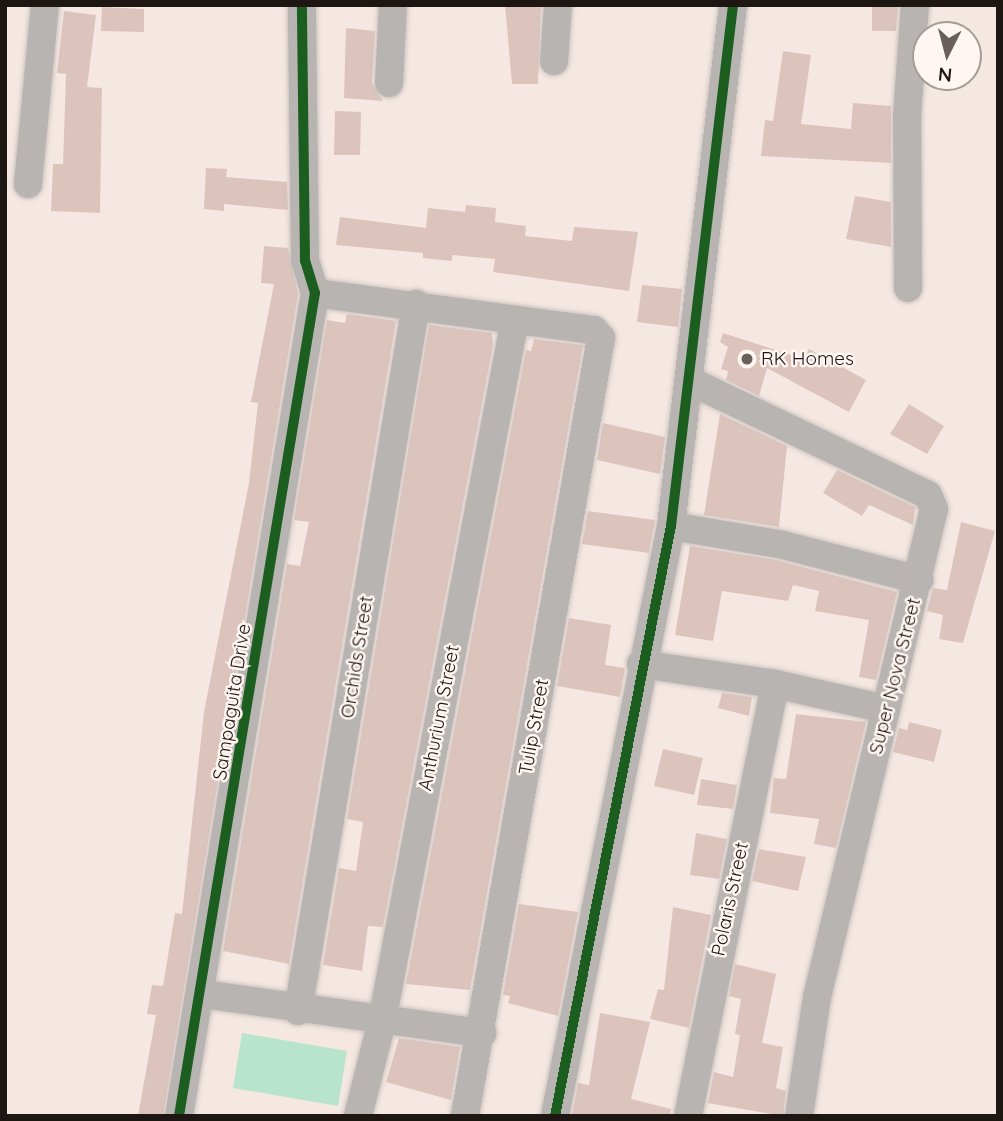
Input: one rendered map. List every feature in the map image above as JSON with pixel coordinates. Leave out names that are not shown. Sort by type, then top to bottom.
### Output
[{"type":"street","points":[[28,184],[45,5]]},
{"type":"street","points":[[302,5],[305,261],[315,293],[515,318]]},
{"type":"street","points":[[389,83],[393,5]]},
{"type":"street","points":[[554,61],[558,5]]},
{"type":"street","points":[[555,1116],[641,664],[671,526],[733,5]]},
{"type":"street","points":[[908,288],[907,116],[915,5]]},
{"type":"street","name":"Sampaguita Drive","points":[[178,1116],[203,994],[315,293]]},
{"type":"street","name":"Orchids Street","points":[[298,1011],[416,304]]},
{"type":"street","name":"Tulip Street","points":[[465,1116],[482,1033],[601,338],[594,330],[515,318]]},
{"type":"street","name":"Anthurium Street","points":[[358,1116],[382,1021],[515,318]]},
{"type":"street","name":"Super Nova Street","points":[[690,381],[928,495],[934,509],[817,997],[799,1116]]},
{"type":"street","points":[[671,526],[779,544],[919,580]]},
{"type":"street","points":[[641,664],[775,684],[886,709]]},
{"type":"street","name":"Polaris Street","points":[[688,1116],[775,684]]},
{"type":"street","points":[[203,994],[298,1011],[482,1033]]},
{"type":"green space","points":[[242,1033],[347,1051],[338,1106],[233,1088]]},
{"type":"building","points":[[505,5],[541,5],[538,84],[512,84]]},
{"type":"building","points":[[872,5],[898,5],[896,31],[872,31]]},
{"type":"building","points":[[102,7],[144,9],[144,32],[101,31]]},
{"type":"building","points":[[64,11],[96,15],[87,87],[102,88],[100,213],[51,211],[53,164],[63,164],[66,74],[57,73]]},
{"type":"building","points":[[346,28],[375,31],[372,83],[383,101],[344,98]]},
{"type":"building","points":[[783,51],[811,55],[801,124],[851,129],[853,103],[891,106],[891,163],[761,156],[765,120],[773,121]]},
{"type":"building","points":[[335,111],[361,112],[360,155],[334,155]]},
{"type":"building","points":[[206,168],[227,169],[226,177],[287,182],[288,210],[224,204],[224,211],[204,209]]},
{"type":"building","points":[[855,196],[891,202],[891,247],[846,239]]},
{"type":"building","points":[[466,205],[496,208],[495,222],[526,226],[525,236],[572,241],[574,227],[638,232],[629,291],[493,272],[495,259],[452,255],[452,261],[423,258],[423,253],[336,245],[340,217],[426,228],[428,208],[465,212]]},
{"type":"building","points":[[264,246],[288,248],[298,294],[163,1116],[138,1116],[156,1015],[147,1014],[152,985],[163,986],[175,913],[182,914],[204,712],[249,483],[258,403],[251,402],[274,284],[261,283]]},
{"type":"building","points":[[642,285],[682,289],[678,327],[637,322]]},
{"type":"building","points":[[347,314],[396,321],[289,964],[223,951],[287,564],[300,566],[309,522],[294,520],[327,320],[345,323]]},
{"type":"building","points":[[429,325],[492,333],[493,345],[383,927],[368,926],[362,971],[323,965],[339,868],[356,871],[363,822],[347,819]]},
{"type":"building","points":[[723,333],[804,359],[809,349],[866,380],[849,412],[767,368],[759,396],[726,380],[728,371],[721,369],[728,347],[720,342]]},
{"type":"building","points":[[534,339],[583,345],[470,990],[406,984],[526,350],[531,351]]},
{"type":"building","points":[[909,404],[944,426],[927,454],[890,434]]},
{"type":"building","points":[[720,414],[787,446],[779,527],[704,515]]},
{"type":"building","points":[[603,423],[665,437],[660,474],[597,460]]},
{"type":"building","points":[[837,470],[915,507],[913,525],[869,505],[862,516],[823,493]]},
{"type":"building","points":[[588,511],[655,520],[649,553],[582,544]]},
{"type":"building","points":[[961,522],[995,531],[963,643],[939,639],[943,615],[927,611],[933,588],[947,590]]},
{"type":"building","points":[[690,546],[776,560],[897,592],[876,680],[859,677],[869,620],[815,611],[819,591],[793,585],[788,601],[722,591],[713,641],[675,635]]},
{"type":"building","points":[[569,618],[611,625],[605,665],[625,668],[620,697],[557,686]]},
{"type":"building","points":[[722,693],[752,697],[749,716],[718,708]]},
{"type":"building","points":[[796,714],[866,722],[836,848],[814,844],[819,819],[770,813],[774,778],[786,779]]},
{"type":"building","points":[[909,722],[942,730],[934,762],[893,752],[899,728],[907,730]]},
{"type":"building","points":[[663,749],[703,758],[694,795],[654,786]]},
{"type":"building","points":[[701,779],[737,785],[733,809],[697,805]]},
{"type":"building","points":[[696,833],[727,839],[719,879],[690,875]]},
{"type":"building","points":[[759,849],[806,857],[798,891],[752,881]]},
{"type":"building","points":[[519,904],[578,912],[558,1016],[508,1003],[510,996],[503,995]]},
{"type":"building","points":[[673,907],[711,915],[689,1028],[650,1019],[658,989],[664,990]]},
{"type":"building","points":[[735,964],[776,974],[762,1043],[783,1047],[776,1088],[786,1091],[783,1116],[708,1103],[714,1072],[733,1077],[740,1035],[735,1034],[741,999],[729,996]]},
{"type":"building","points":[[600,1013],[650,1022],[631,1099],[671,1109],[670,1116],[572,1116],[578,1083],[589,1085]]},
{"type":"building","points":[[399,1038],[460,1047],[451,1100],[386,1082]]},
{"type":"cycle path","points":[[179,1116],[315,293],[305,261],[302,5]]},
{"type":"cycle path","points":[[555,1116],[671,526],[733,5]]},
{"type":"place","name":"RK Homes","points":[[747,359]]}]
